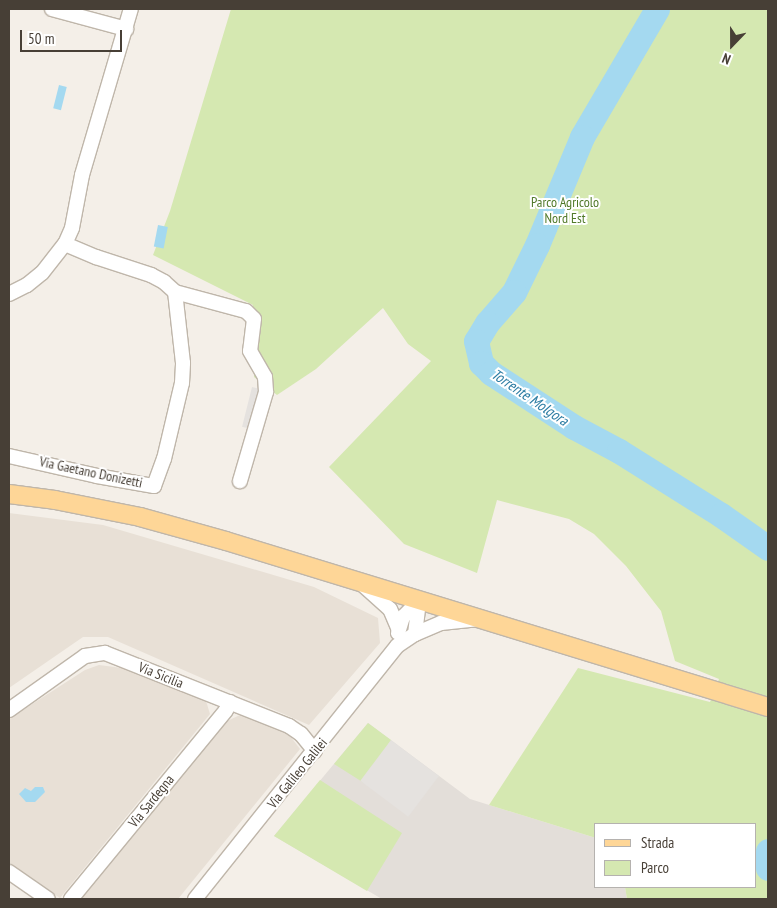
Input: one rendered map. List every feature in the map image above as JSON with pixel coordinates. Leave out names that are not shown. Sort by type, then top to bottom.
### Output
[{"type":"main road","points":[[9,494],[56,500],[140,517],[768,707]]},
{"type":"street","points":[[52,9],[126,29]]},
{"type":"street","points":[[9,294],[27,285],[42,273],[65,244],[72,228],[82,175],[131,9]]},
{"type":"street","points":[[65,244],[96,258],[151,275],[164,282],[175,292],[246,311],[254,319],[250,351],[265,377],[266,392],[240,481]]},
{"type":"street","name":"Via Gaetano Donizetti","points":[[9,456],[97,476],[154,486],[164,459],[182,383],[183,363],[175,292]]},
{"type":"street","points":[[360,582],[390,609],[398,628]]},
{"type":"street","points":[[397,646],[398,628],[402,616],[419,601]]},
{"type":"street","points":[[415,634],[419,601]]},
{"type":"street","name":"Via Galileo Galilei","points":[[195,899],[397,646],[415,634],[441,623],[478,619]]},
{"type":"street","name":"Via Sicilia","points":[[9,710],[85,656],[105,653],[289,726],[300,734],[315,751]]},
{"type":"street","name":"Via Sardegna","points":[[71,899],[226,710],[230,702]]},
{"type":"street","points":[[9,872],[48,899]]},
{"type":"shaded area","points":[[252,387],[260,389],[250,429],[242,427]]},
{"type":"shaded area","points":[[9,513],[103,525],[314,587],[378,618],[380,643],[309,725],[108,637],[83,637],[9,688]]},
{"type":"shaded area","points":[[99,665],[122,668],[206,701],[210,714],[60,898],[9,863],[9,719],[85,670]]},
{"type":"shaded area","points":[[240,715],[287,732],[300,749],[178,899],[80,899],[223,723]]},
{"type":"shaded area","points":[[368,723],[470,799],[594,837],[594,888],[625,888],[627,899],[382,899],[274,836]]},
{"type":"shaded area","points":[[391,740],[439,776],[408,817],[360,781]]},
{"type":"green space","name":"Parco Agricolo Nord Est","points":[[231,9],[768,9],[768,899],[627,899],[625,888],[757,888],[757,823],[594,823],[594,837],[489,805],[578,668],[710,702],[719,679],[675,661],[661,611],[626,566],[594,534],[569,519],[497,500],[477,573],[404,544],[329,467],[431,361],[408,344],[383,308],[316,369],[277,395],[254,377],[253,305],[153,255],[170,211]]},
{"type":"green space","points":[[368,723],[391,740],[364,783],[334,764]]},
{"type":"green space","points":[[320,780],[402,833],[367,891],[274,836]]},
{"type":"water","points":[[59,85],[67,87],[61,110],[53,108]]},
{"type":"water","points":[[158,225],[168,227],[164,249],[154,247]]},
{"type":"water","points":[[35,787],[43,787],[45,792],[35,802],[26,802],[19,794],[25,788],[31,791]]},
{"type":"waterway","name":"Torrente Molgora","points":[[657,9],[582,137],[537,245],[514,292],[487,323],[476,341],[481,363],[491,373],[574,427],[619,451],[721,515],[768,548]]},
{"type":"waterway","name":"Torrente Molgora","points":[[768,851],[768,868]]}]
